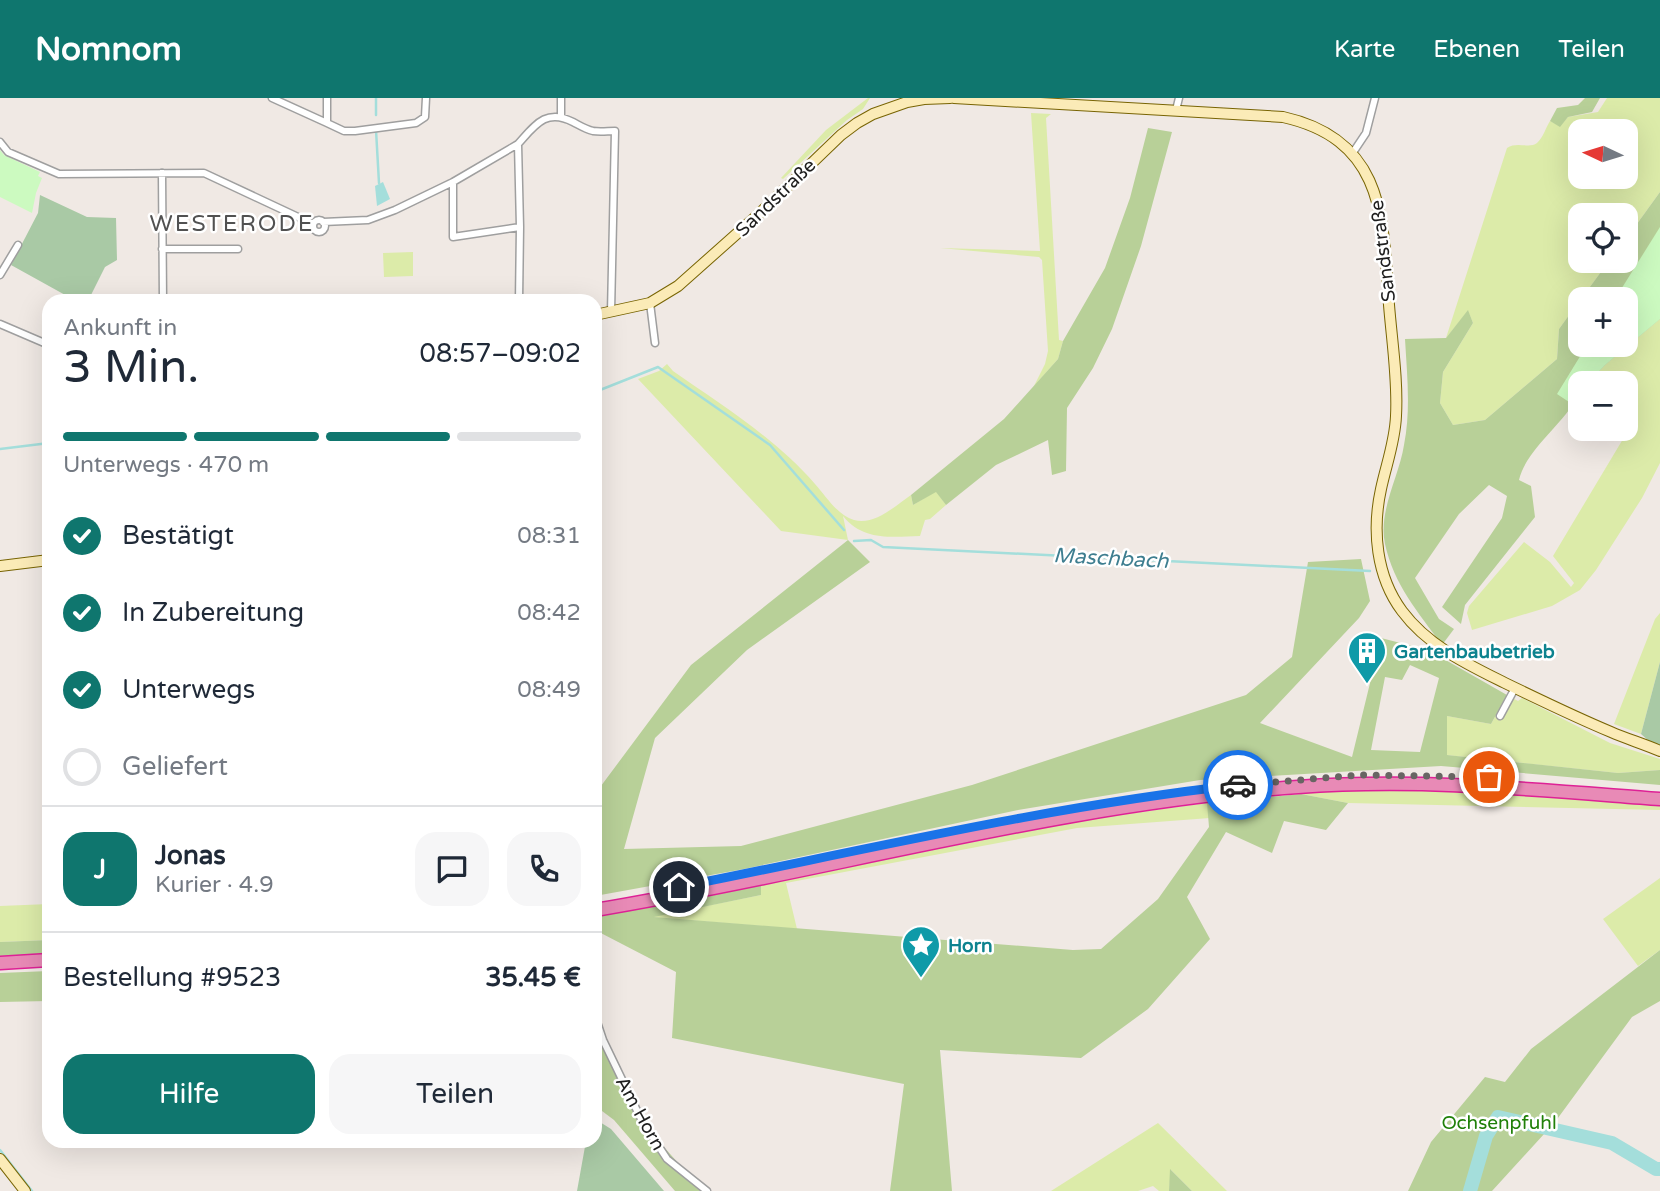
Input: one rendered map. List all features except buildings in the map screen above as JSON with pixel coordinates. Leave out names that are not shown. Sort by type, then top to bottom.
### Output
[{"type":"highway","points":[[602,907],[1025,817],[1147,796],[1318,777],[1441,779],[1660,791]]},
{"type":"highway","points":[[1489,781],[1660,799]]},
{"type":"highway","points":[[602,902],[613,903]]},
{"type":"highway","points":[[0,963],[42,960]]},
{"type":"highway","points":[[0,971],[42,968]]},
{"type":"street","points":[[272,98],[344,131],[416,123],[425,117],[426,98]]},
{"type":"street","points":[[327,98],[327,123]]},
{"type":"street","points":[[561,98],[561,116]]},
{"type":"street","points":[[1176,110],[1179,98]]},
{"type":"street","points":[[1352,154],[1366,133],[1375,98]]},
{"type":"street","name":"Sandstraße","points":[[602,314],[650,303],[678,286],[841,135],[873,114],[907,100],[1047,100],[1295,119],[1326,133],[1352,154],[1373,184],[1382,217],[1396,416],[1377,514],[1380,564],[1387,584],[1403,612],[1424,636],[1458,660],[1609,732],[1660,751]]},
{"type":"street","points":[[0,142],[9,152],[59,174],[211,175],[313,223],[318,220],[368,220],[395,211],[518,144],[545,117],[561,116],[594,131],[615,131],[611,312]]},
{"type":"street","points":[[518,144],[519,294]]},
{"type":"street","points":[[162,173],[163,294]]},
{"type":"street","points":[[453,181],[453,237],[520,227]]},
{"type":"street","points":[[0,275],[18,245]]},
{"type":"street","points":[[162,249],[238,249]]},
{"type":"street","points":[[650,303],[655,342]]},
{"type":"street","points":[[0,324],[42,342]]},
{"type":"street","points":[[0,566],[42,561]]},
{"type":"street","points":[[1500,716],[1516,688]]},
{"type":"street","name":"Am Horn","points":[[602,1037],[642,1121],[667,1159],[707,1191]]},
{"type":"street","points":[[0,1159],[25,1191]]},
{"type":"green space","points":[[868,98],[863,109],[781,178],[826,130]]},
{"type":"green space","points":[[1585,98],[1600,98],[1592,112],[1568,117],[1560,127],[1550,121],[1557,108],[1578,105]]},
{"type":"green space","points":[[1607,98],[1660,98],[1660,192],[1638,222],[1638,203],[1568,203],[1568,273],[1600,273],[1590,287],[1568,287],[1568,317],[1559,329],[1557,359],[1485,420],[1453,425],[1440,403],[1443,372],[1473,323],[1468,311],[1446,338],[1507,148],[1537,143],[1550,121],[1560,126],[1568,117],[1598,112]]},
{"type":"green space","points":[[1031,113],[1051,114],[1046,118],[1059,340],[1063,341],[1058,359],[1034,386],[1048,351],[1042,260],[1039,257],[940,248],[1040,251]]},
{"type":"green space","points":[[1148,128],[1172,132],[1141,246],[1112,329],[1093,368],[1067,408],[1066,471],[1052,475],[1048,440],[996,465],[946,505],[936,492],[913,505],[911,495],[1004,419],[1058,359],[1063,341],[1105,268],[1130,198]]},
{"type":"green space","points":[[0,150],[4,155],[40,172],[38,176],[42,178],[32,213],[0,197]]},
{"type":"green space","points":[[1660,192],[1660,319],[1638,337],[1638,287],[1590,287],[1600,273],[1638,273],[1638,222]]},
{"type":"green space","points":[[40,195],[87,217],[116,218],[117,260],[105,267],[92,294],[63,294],[11,265],[38,213]]},
{"type":"green space","points":[[1660,227],[1660,319],[1638,337],[1638,287],[1622,287],[1631,273],[1638,273],[1638,262]]},
{"type":"green space","points":[[413,252],[413,276],[384,277],[383,253]]},
{"type":"green space","points":[[1468,310],[1473,323],[1443,372],[1440,403],[1453,425],[1485,420],[1557,359],[1559,329],[1568,317],[1568,357],[1615,357],[1599,371],[1568,371],[1568,411],[1532,454],[1519,480],[1531,486],[1535,517],[1465,605],[1461,624],[1442,607],[1502,518],[1507,496],[1489,485],[1459,514],[1415,578],[1439,619],[1454,629],[1442,645],[1401,585],[1385,544],[1384,519],[1406,432],[1408,392],[1405,339],[1446,338]]},
{"type":"green space","points":[[1660,319],[1660,463],[1642,498],[1580,590],[1552,606],[1472,630],[1467,613],[1469,606],[1524,542],[1550,562],[1571,587],[1574,583],[1553,556],[1622,441],[1638,441],[1638,371],[1599,371],[1615,357],[1638,357],[1638,337]]},
{"type":"green space","points":[[1580,357],[1615,357],[1599,371],[1571,371]]},
{"type":"green space","points":[[667,364],[783,452],[837,510],[848,518],[862,521],[877,518],[911,495],[913,505],[936,491],[946,505],[925,520],[920,536],[888,537],[869,534],[859,530],[843,516],[848,540],[781,531],[638,379],[659,371]]},
{"type":"green space","points":[[1568,376],[1568,401],[1557,394]]},
{"type":"green space","points":[[848,540],[870,562],[747,650],[655,738],[624,849],[741,846],[972,785],[1246,695],[1292,657],[1308,562],[1361,559],[1370,601],[1359,618],[1260,723],[1352,757],[1381,638],[1428,650],[1507,695],[1491,724],[1447,716],[1447,755],[1618,773],[1660,770],[1660,785],[1441,766],[1200,780],[1018,810],[744,869],[602,895],[602,785],[691,665]],"holes":[[[1410,665],[1439,678],[1420,752],[1371,750],[1385,677],[1402,680]]]},
{"type":"green space","points":[[1660,613],[1660,662],[1641,734],[1614,724],[1655,619]]},
{"type":"green space","points":[[1660,662],[1660,751],[1641,734]]},
{"type":"green space","points":[[1507,695],[1518,701],[1522,698],[1610,743],[1660,759],[1660,770],[1618,773],[1446,755],[1447,716],[1491,724]]},
{"type":"green space","points":[[1340,788],[1440,790],[1660,804],[1660,810],[1348,803],[1301,794]]},
{"type":"green space","name":"Horn","points":[[1301,794],[1348,803],[1326,830],[1284,821],[1272,853],[1226,832],[1187,897],[1210,939],[1148,1009],[1081,1058],[940,1050],[952,1191],[890,1191],[904,1084],[672,1038],[676,972],[602,934],[602,914],[761,885],[761,895],[654,917],[1073,950],[1101,949],[1158,899],[1209,827],[1207,803]]},
{"type":"green space","points":[[1207,803],[1210,818],[1077,828],[786,883],[797,929],[651,917],[761,895],[761,885],[1075,821]]},
{"type":"green space","points":[[1660,878],[1660,950],[1638,966],[1603,919]]},
{"type":"green space","points":[[42,904],[42,940],[0,942],[0,906]]},
{"type":"green space","points":[[42,940],[42,954],[0,956],[0,942]]},
{"type":"green space","name":"Ochsenpfuhl","points":[[1660,950],[1660,1001],[1632,1017],[1555,1122],[1492,1191],[1408,1191],[1431,1142],[1485,1077],[1505,1082],[1531,1049]]},
{"type":"green space","points":[[42,971],[42,1001],[0,1002],[0,973]]},
{"type":"green space","points":[[602,1038],[655,1137],[703,1191],[675,1191],[614,1120],[602,1111]]},
{"type":"green space","points":[[602,1123],[611,1129],[664,1191],[577,1191],[585,1148],[602,1148]]},
{"type":"green space","points":[[1158,1123],[1227,1191],[1192,1191],[1171,1170],[1169,1191],[1159,1191],[1153,1186],[1138,1191],[1051,1191]]},
{"type":"green space","points":[[1170,1169],[1192,1191],[1169,1191]]},
{"type":"water","points":[[383,182],[390,199],[377,206],[375,186]]},
{"type":"waterway","points":[[376,98],[376,115]]},
{"type":"waterway","points":[[376,130],[379,183]]},
{"type":"waterway","name":"Maschbach","points":[[602,389],[658,367],[770,445],[844,530]]},
{"type":"waterway","name":"Maschbach","points":[[0,449],[42,444]]},
{"type":"waterway","name":"Maschbach","points":[[854,541],[871,540],[883,547],[1370,571]]},
{"type":"waterway","points":[[1470,1191],[1486,1136],[1498,1117],[1612,1143],[1660,1169]]},
{"type":"waterway","points":[[0,1150],[32,1191]]},
{"type":"way so far","points":[[1238,785],[1361,775],[1489,777]]},
{"type":"place","name":"Gartenbaubetrieb","points":[[1367,685]]},
{"type":"place","name":"Horn","points":[[921,979]]},
{"type":"district","name":"WESTERODE","points":[[232,223]]},
{"type":"route","points":[[679,887],[1057,811],[1238,785]]}]
